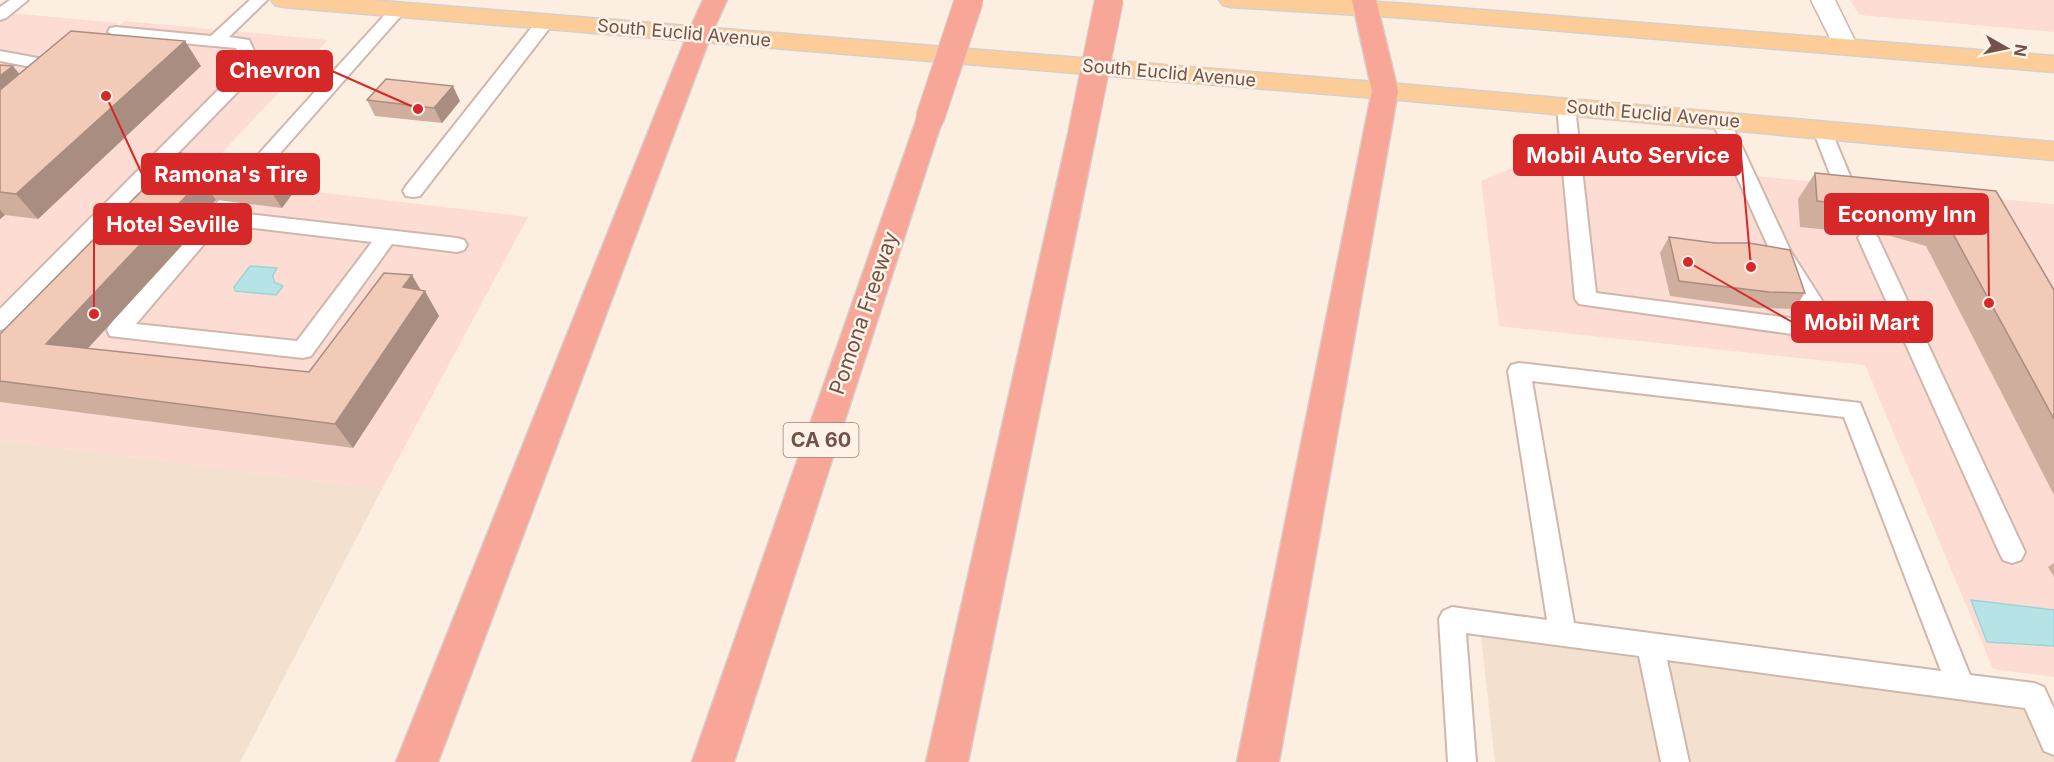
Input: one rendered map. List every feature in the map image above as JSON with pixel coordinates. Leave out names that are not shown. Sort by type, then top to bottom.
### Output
[{"type":"highway","points":[[417,762],[699,34],[715,0]]},
{"type":"highway","name":"Pomona Freeway","points":[[713,762],[969,0]]},
{"type":"highway","points":[[947,762],[1109,0]]},
{"type":"highway","points":[[1258,762],[1385,91],[1365,5]]},
{"type":"main road","name":"South Euclid Avenue","points":[[283,0],[1566,106],[2054,151]]},
{"type":"main road","points":[[1231,0],[1365,5],[2054,64]]},
{"type":"street","points":[[1823,0],[1846,47]]},
{"type":"lane","points":[[0,15],[20,0]]},
{"type":"lane","points":[[215,41],[259,0]]},
{"type":"lane","points":[[245,181],[398,10]]},
{"type":"lane","points":[[413,191],[545,22]]},
{"type":"lane","points":[[0,322],[252,66],[243,44],[116,32]]},
{"type":"lane","points":[[0,56],[54,66],[35,86]]},
{"type":"lane","points":[[244,75],[333,82]]},
{"type":"lane","points":[[1566,106],[1586,298],[1820,330],[1812,302],[1781,253],[1721,121]]},
{"type":"lane","points":[[1822,130],[1850,200]]},
{"type":"lane","points":[[387,237],[303,350],[118,330],[222,210],[387,237],[457,245]]},
{"type":"lane","points":[[1868,238],[2012,552]]},
{"type":"lane","points":[[1563,634],[1519,371],[1852,408],[1961,687]]},
{"type":"lane","points":[[1462,762],[1452,619],[2034,696],[2054,741]]},
{"type":"lane","points":[[1650,645],[1675,762]]},
{"type":"shaded area","points":[[1850,0],[2054,0],[2054,32],[1859,15]]},
{"type":"shaded area","points":[[0,12],[119,23],[0,125]]},
{"type":"shaded area","points":[[125,21],[328,40],[202,174],[308,191],[528,217],[382,489],[0,440],[0,128]]},
{"type":"shaded area","points":[[1542,156],[2054,204],[2054,677],[1993,669],[1865,365],[1499,326],[1481,181]]},
{"type":"shaded area","points":[[0,440],[382,489],[240,762],[0,762]]},
{"type":"shaded area","points":[[1481,637],[2054,713],[2054,762],[1495,762]]},
{"type":"water","points":[[250,266],[277,268],[273,275],[274,282],[283,286],[276,295],[235,291],[234,287]]},
{"type":"water","points":[[1971,600],[2054,610],[2054,646],[1987,642]]},
{"type":"building","points":[[71,31],[185,41],[16,194],[0,192],[0,90]]},
{"type":"building","points":[[0,65],[13,66],[0,76]]},
{"type":"building","points":[[386,79],[453,86],[434,108],[367,100]]},
{"type":"building","points":[[179,153],[280,164],[265,183],[198,175],[181,192],[189,193],[46,344],[309,372],[384,273],[412,275],[403,287],[425,291],[335,424],[0,381],[0,334]]},
{"type":"building","points":[[1815,173],[1996,191],[2054,290],[2054,419],[1946,221],[1910,211],[1817,201]]},
{"type":"building","points":[[1669,237],[1715,243],[1749,243],[1790,250],[1805,293],[1769,292],[1679,281]]},
{"type":"place","name":"Ramona's Tire","points":[[106,96]]},
{"type":"place","name":"Chevron","points":[[418,109]]},
{"type":"place","name":"Mobil Mart","points":[[1688,262]]},
{"type":"place","name":"Mobil Auto Service","points":[[1751,267]]},
{"type":"place","name":"Economy Inn","points":[[1989,303]]},
{"type":"place","name":"Hotel Seville","points":[[94,314]]}]
